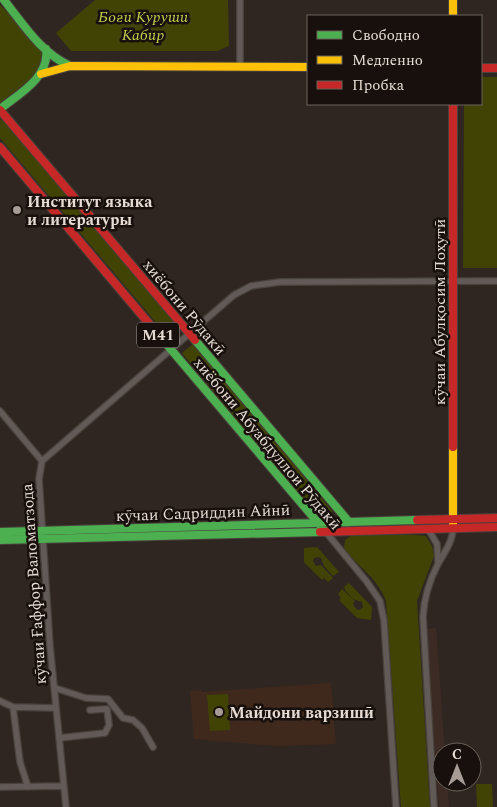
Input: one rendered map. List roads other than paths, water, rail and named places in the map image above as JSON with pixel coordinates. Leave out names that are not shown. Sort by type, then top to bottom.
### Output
[{"type":"main road","points":[[4,0],[46,49],[61,62],[70,66]]},
{"type":"main road","points":[[453,0],[453,15]]},
{"type":"main road","points":[[0,109],[41,74],[48,61],[46,49]]},
{"type":"main road","points":[[41,74],[70,66],[307,68]]},
{"type":"main road","points":[[482,68],[497,68]]},
{"type":"main road","name":"кӯчаи Абулқосим Лоҳутӣ","points":[[453,105],[453,524]]},
{"type":"main road","name":"хиёбони Рӯдакӣ","points":[[0,109],[349,522]]},
{"type":"main road","name":"хиёбони Абуабдуллои Рӯдакӣ","points":[[0,147],[324,531]]},
{"type":"main road","name":"кӯчаи Садриддин Айнӣ","points":[[0,540],[428,528],[497,518]]},
{"type":"main road","name":"кӯчаи Садриддин Айнӣ","points":[[0,532],[422,520],[497,527]]},
{"type":"street","points":[[240,0],[240,67]]},
{"type":"street","name":"кӯчаи Ғаффор Валоматзода","points":[[66,807],[54,688],[42,530],[39,479],[42,461],[238,293],[250,286],[280,282],[497,281]]},
{"type":"street","points":[[0,411],[42,461]]},
{"type":"street","points":[[422,520],[437,544],[438,564]]},
{"type":"street","points":[[434,807],[423,617],[424,601],[438,564],[449,543],[453,524]]},
{"type":"street","points":[[196,526],[196,534]]},
{"type":"street","name":"хиёбони Абуабдуллои Рӯдакӣ","points":[[324,531],[367,582],[380,601],[384,621],[396,807]]},
{"type":"street","points":[[54,688],[86,698],[108,699],[123,718],[133,720],[142,728],[153,747]]},
{"type":"street","points":[[0,701],[13,707],[56,708]]},
{"type":"street","points":[[13,707],[20,762],[28,787]]},
{"type":"street","points":[[59,738],[104,733],[109,725],[107,709],[90,710]]},
{"type":"street","points":[[0,787],[64,786]]},
{"type":"place","name":"Институт языка и литературы","points":[[17,210]]},
{"type":"place","name":"Майдони варзишӣ","points":[[219,712]]},
{"type":"park label","name":"Боғи Куруши Кабир","points":[[143,25]]}]
